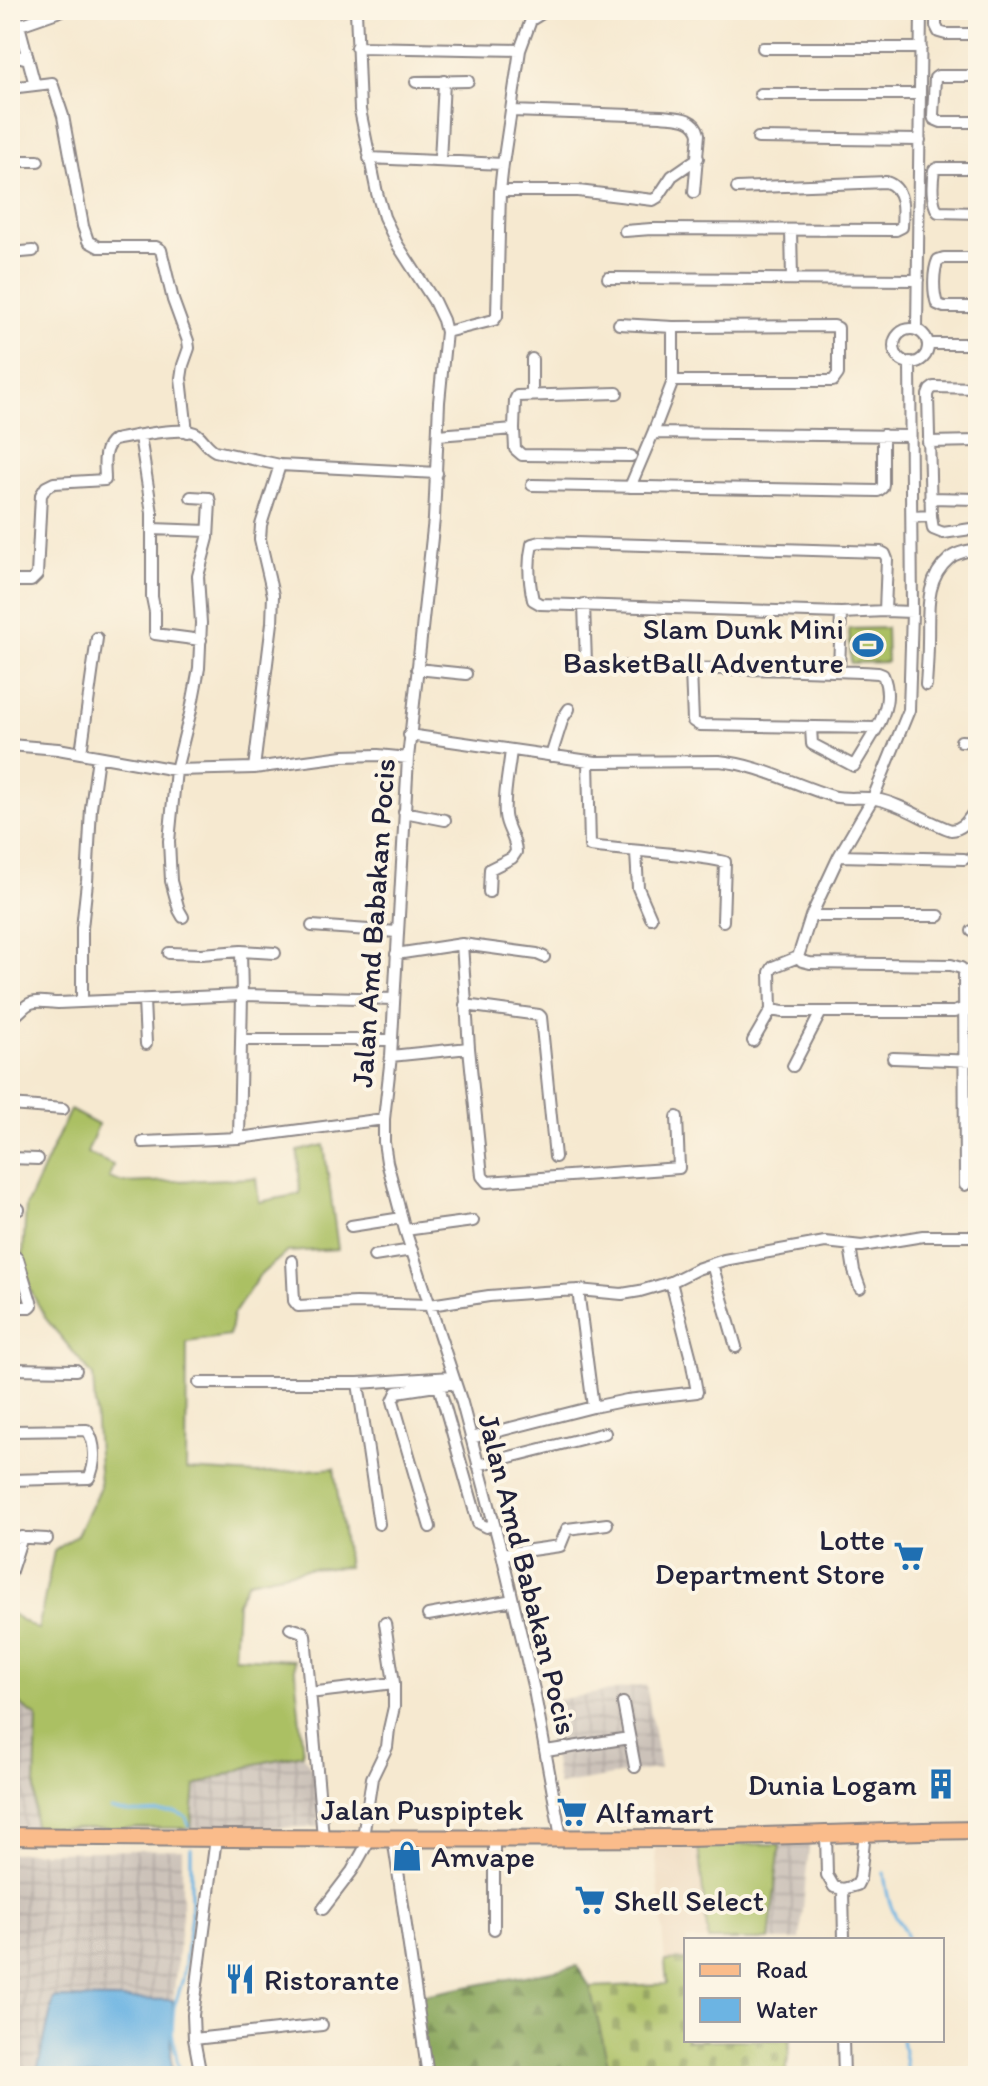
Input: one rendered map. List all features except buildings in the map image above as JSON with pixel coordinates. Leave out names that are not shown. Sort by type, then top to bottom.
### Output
[{"type":"main road","name":"Jalan Puspiptek","points":[[10,1836],[674,1838],[978,1830]]},
{"type":"street","points":[[15,10],[35,85]]},
{"type":"street","points":[[20,25],[63,10]]},
{"type":"street","name":"Jalan Amd Babakan Pocis","points":[[356,10],[360,110],[384,217],[397,244],[434,301],[446,332],[434,519],[409,735],[384,1142],[405,1230],[454,1380],[502,1554],[546,1751],[561,1837]]},
{"type":"street","points":[[446,332],[494,320],[497,316],[500,191],[520,50],[529,15],[547,10]]},
{"type":"street","points":[[640,10],[702,10]]},
{"type":"street","points":[[917,330],[921,10]]},
{"type":"street","points":[[936,10],[939,32],[978,34]]},
{"type":"street","points":[[356,47],[520,50]]},
{"type":"street","points":[[763,48],[921,48]]},
{"type":"street","points":[[10,54],[28,59]]},
{"type":"street","points":[[978,76],[935,78],[933,115],[941,122],[978,122]]},
{"type":"street","points":[[440,161],[444,81]]},
{"type":"street","points":[[416,82],[468,81]]},
{"type":"street","points":[[10,88],[52,82],[63,116],[88,241],[99,247],[160,248],[173,300],[188,341],[181,378],[187,432]]},
{"type":"street","points":[[760,94],[920,94]]},
{"type":"street","points":[[511,111],[661,116],[693,122],[699,130],[694,192]]},
{"type":"street","points":[[758,138],[920,140]]},
{"type":"street","points":[[369,158],[503,164]]},
{"type":"street","points":[[500,191],[578,191],[653,200],[672,176],[698,158]]},
{"type":"street","points":[[10,161],[38,161]]},
{"type":"street","points":[[978,168],[938,168],[933,175],[934,204],[938,212],[978,213]]},
{"type":"street","points":[[625,231],[899,229],[902,223],[899,190],[886,182],[737,188]]},
{"type":"street","points":[[791,230],[792,278]]},
{"type":"street","points":[[10,253],[33,251]]},
{"type":"street","points":[[978,258],[938,260],[935,297],[941,306],[978,307]]},
{"type":"street","points":[[608,278],[918,280]]},
{"type":"street","points":[[619,324],[838,328],[838,374],[833,381],[673,381]]},
{"type":"street","points":[[630,487],[673,381],[673,327]]},
{"type":"street","points":[[917,330],[924,335],[928,344],[924,356],[916,362],[905,361],[897,355],[894,345],[902,332],[917,330]]},
{"type":"street","points":[[928,344],[978,344]]},
{"type":"street","points":[[532,359],[532,395]]},
{"type":"street","points":[[798,957],[811,916],[839,856],[873,798],[909,710],[912,612],[910,362]]},
{"type":"street","points":[[978,388],[934,387],[928,395],[933,529],[943,533],[978,528]]},
{"type":"street","points":[[617,393],[516,398],[515,449],[522,455],[631,456]]},
{"type":"street","points":[[438,435],[514,429]]},
{"type":"street","points":[[10,581],[31,581],[37,575],[41,495],[46,487],[54,483],[105,480],[105,450],[114,440],[167,431],[187,432],[198,434],[206,446],[215,451],[280,465],[437,473]]},
{"type":"street","points":[[653,433],[910,436]]},
{"type":"street","points":[[532,485],[878,491],[883,484],[883,435]]},
{"type":"street","points":[[140,436],[150,500],[155,634],[201,640]]},
{"type":"street","points":[[928,442],[978,441]]},
{"type":"street","points":[[254,768],[273,595],[260,539],[261,525],[280,465]]},
{"type":"street","points":[[183,917],[171,881],[169,841],[176,770],[199,668],[198,576],[208,531],[209,498],[191,497]]},
{"type":"street","points":[[930,498],[978,499]]},
{"type":"street","points":[[912,517],[931,516]]},
{"type":"street","points":[[152,529],[208,531]]},
{"type":"street","points":[[885,611],[887,559],[881,552],[540,542],[532,544],[530,554],[533,600],[540,604],[841,613],[912,612]]},
{"type":"street","points":[[926,685],[928,600],[933,584],[948,560],[978,549]]},
{"type":"street","points":[[584,604],[586,663]]},
{"type":"street","points":[[839,670],[841,613]]},
{"type":"street","points":[[81,753],[97,638]]},
{"type":"street","points":[[610,666],[691,670],[839,670],[883,675],[887,704],[877,728],[854,766],[812,744],[811,728]]},
{"type":"street","points":[[417,669],[466,674]]},
{"type":"street","points":[[691,670],[693,721],[699,725],[877,728]]},
{"type":"street","points":[[551,756],[569,709]]},
{"type":"street","points":[[409,735],[588,761],[737,763],[757,767],[841,798],[873,798],[951,830],[963,827],[978,807]]},
{"type":"street","points":[[961,741],[978,742]]},
{"type":"street","points":[[10,745],[58,749],[176,770],[254,768],[343,756],[408,758]]},
{"type":"street","points":[[489,892],[490,869],[512,858],[516,852],[515,839],[505,813],[511,750]]},
{"type":"street","points":[[82,1002],[82,928],[98,757]]},
{"type":"street","points":[[588,761],[590,846],[725,862],[723,921]]},
{"type":"street","points":[[404,812],[445,820]]},
{"type":"street","points":[[636,852],[638,888],[651,918]]},
{"type":"street","points":[[839,856],[964,859]]},
{"type":"street","points":[[811,916],[939,916]]},
{"type":"street","points":[[312,926],[397,932]]},
{"type":"street","points":[[462,944],[482,1176],[487,1182],[679,1168],[677,1117]]},
{"type":"street","points":[[396,954],[462,944],[544,957]]},
{"type":"street","points":[[239,1138],[241,951]]},
{"type":"street","points":[[169,953],[275,953]]},
{"type":"street","points":[[798,957],[810,963],[957,966],[964,971],[965,1185]]},
{"type":"street","points":[[753,1041],[771,1010],[770,972],[773,967],[798,957]]},
{"type":"street","points":[[10,1018],[16,1017],[30,1003],[242,995],[394,999]]},
{"type":"street","points":[[144,1000],[146,1044]]},
{"type":"street","points":[[465,1005],[541,1017],[555,1157]]},
{"type":"street","points":[[771,1010],[954,1012],[978,1008]]},
{"type":"street","points":[[793,1066],[821,1012]]},
{"type":"street","points":[[241,1040],[392,1040]]},
{"type":"street","points":[[391,1056],[469,1048]]},
{"type":"street","points":[[893,1058],[978,1061]]},
{"type":"street","points":[[10,1105],[63,1109]]},
{"type":"street","points":[[966,1116],[978,1116]]},
{"type":"street","points":[[143,1142],[239,1138],[384,1119]]},
{"type":"street","points":[[10,1158],[38,1159]]},
{"type":"street","points":[[966,1161],[978,1161]]},
{"type":"street","points":[[351,1226],[402,1218]]},
{"type":"street","points":[[405,1230],[473,1221]]},
{"type":"street","points":[[292,1261],[294,1301],[298,1306],[356,1303],[430,1305],[518,1293],[578,1290],[622,1294],[671,1282],[712,1264],[825,1242],[850,1246],[875,1245],[923,1236],[978,1236]]},
{"type":"street","points":[[850,1246],[860,1288]]},
{"type":"street","points":[[374,1256],[412,1250]]},
{"type":"street","points":[[10,1257],[18,1259],[32,1305],[10,1307]]},
{"type":"street","points":[[712,1264],[736,1347]]},
{"type":"street","points":[[471,1438],[593,1407],[698,1391],[671,1282]]},
{"type":"street","points":[[578,1290],[593,1407]]},
{"type":"street","points":[[10,1369],[76,1370]]},
{"type":"street","points":[[199,1383],[454,1380]]},
{"type":"street","points":[[430,1527],[393,1401],[397,1392],[439,1386],[454,1380]]},
{"type":"street","points":[[358,1383],[379,1524]]},
{"type":"street","points":[[439,1386],[478,1523],[486,1527],[493,1525]]},
{"type":"street","points":[[10,1431],[87,1430],[92,1438],[94,1465],[89,1478],[10,1480]]},
{"type":"street","points":[[478,1465],[605,1433]]},
{"type":"street","points":[[502,1554],[560,1546],[567,1529],[607,1524]]},
{"type":"street","points":[[10,1537],[47,1539]]},
{"type":"street","points":[[10,1574],[22,1537]]},
{"type":"street","points":[[428,1615],[513,1600]]},
{"type":"street","points":[[323,1909],[352,1871],[367,1837],[372,1778],[387,1747],[394,1707],[394,1683],[385,1623]]},
{"type":"street","points":[[290,1628],[305,1635],[323,1837]]},
{"type":"street","points":[[309,1693],[394,1683]]},
{"type":"street","points":[[623,1703],[635,1767]]},
{"type":"street","points":[[546,1751],[629,1738]]},
{"type":"street","points":[[826,1834],[827,1875],[834,1887],[843,1889],[857,1885],[860,1879],[865,1832]]},
{"type":"street","points":[[393,1837],[428,2076]]},
{"type":"street","points":[[201,2076],[193,2015],[216,1838]]},
{"type":"street","points":[[494,1838],[494,1929]]},
{"type":"street","points":[[843,1889],[844,1938]]},
{"type":"street","points":[[194,2039],[322,2025]]},
{"type":"street","points":[[843,2042],[844,2076]]},
{"type":"shaded area","points":[[646,1685],[660,1768],[558,1785],[544,1702]]},
{"type":"shaded area","points":[[10,1697],[37,1717],[34,1828],[10,1826]]},
{"type":"shaded area","points":[[303,1754],[317,1779],[319,1827],[191,1828],[195,1786],[257,1764]]},
{"type":"shaded area","points":[[780,1844],[809,1844],[800,1938],[769,1938]]},
{"type":"shaded area","points":[[698,1845],[708,1938],[684,1938],[684,1960],[665,1961],[655,1848]]},
{"type":"shaded area","points":[[182,1849],[182,1915],[173,2000],[54,1998],[36,2076],[10,2076],[10,1853]]},
{"type":"green space","name":"Slam Dunk Mini BasketBall Adventure","points":[[886,628],[887,662],[851,663],[849,629]]},
{"type":"green space","points":[[70,1110],[98,1125],[87,1153],[113,1165],[109,1178],[123,1183],[256,1178],[259,1202],[300,1194],[298,1151],[324,1145],[338,1249],[287,1252],[259,1276],[233,1315],[229,1336],[187,1342],[186,1470],[257,1474],[334,1468],[348,1567],[306,1569],[248,1581],[237,1602],[234,1657],[294,1660],[303,1754],[256,1764],[195,1786],[191,1828],[34,1828],[37,1717],[10,1697],[10,1613],[38,1630],[54,1551],[77,1535],[100,1487],[93,1376],[46,1319],[29,1288],[23,1256],[26,1206]]},
{"type":"green space","points":[[780,1844],[769,1938],[708,1938],[698,1845]]},
{"type":"green space","points":[[684,1960],[684,2042],[790,2042],[786,2076],[611,2076],[590,1987],[667,1984],[665,1961]]},
{"type":"green space","points":[[577,1966],[590,1987],[611,2076],[419,2076],[413,1997]]},
{"type":"water","points":[[54,1998],[173,2000],[171,2059],[174,2076],[36,2076]]},
{"type":"waterway","points":[[111,1809],[131,1813],[175,1812],[186,1817],[189,1826]]},
{"type":"waterway","points":[[180,2076],[172,2032],[191,1915],[191,1848]]},
{"type":"waterway","points":[[884,1873],[891,1905],[906,1938]]},
{"type":"waterway","points":[[902,2042],[908,2076]]},
{"type":"place","name":"Slam Dunk Mini BasketBall Adventure","points":[[868,645]]},
{"type":"place","name":"Lotte Department Store","points":[[909,1556]]},
{"type":"place","name":"Dunia Logam","points":[[941,1784]]},
{"type":"place","name":"Alfamart","points":[[572,1812]]},
{"type":"place","name":"Amvape","points":[[407,1856]]},
{"type":"place","name":"Shell Select","points":[[590,1900]]},
{"type":"place","name":"Ristorante","points":[[240,1979]]}]
